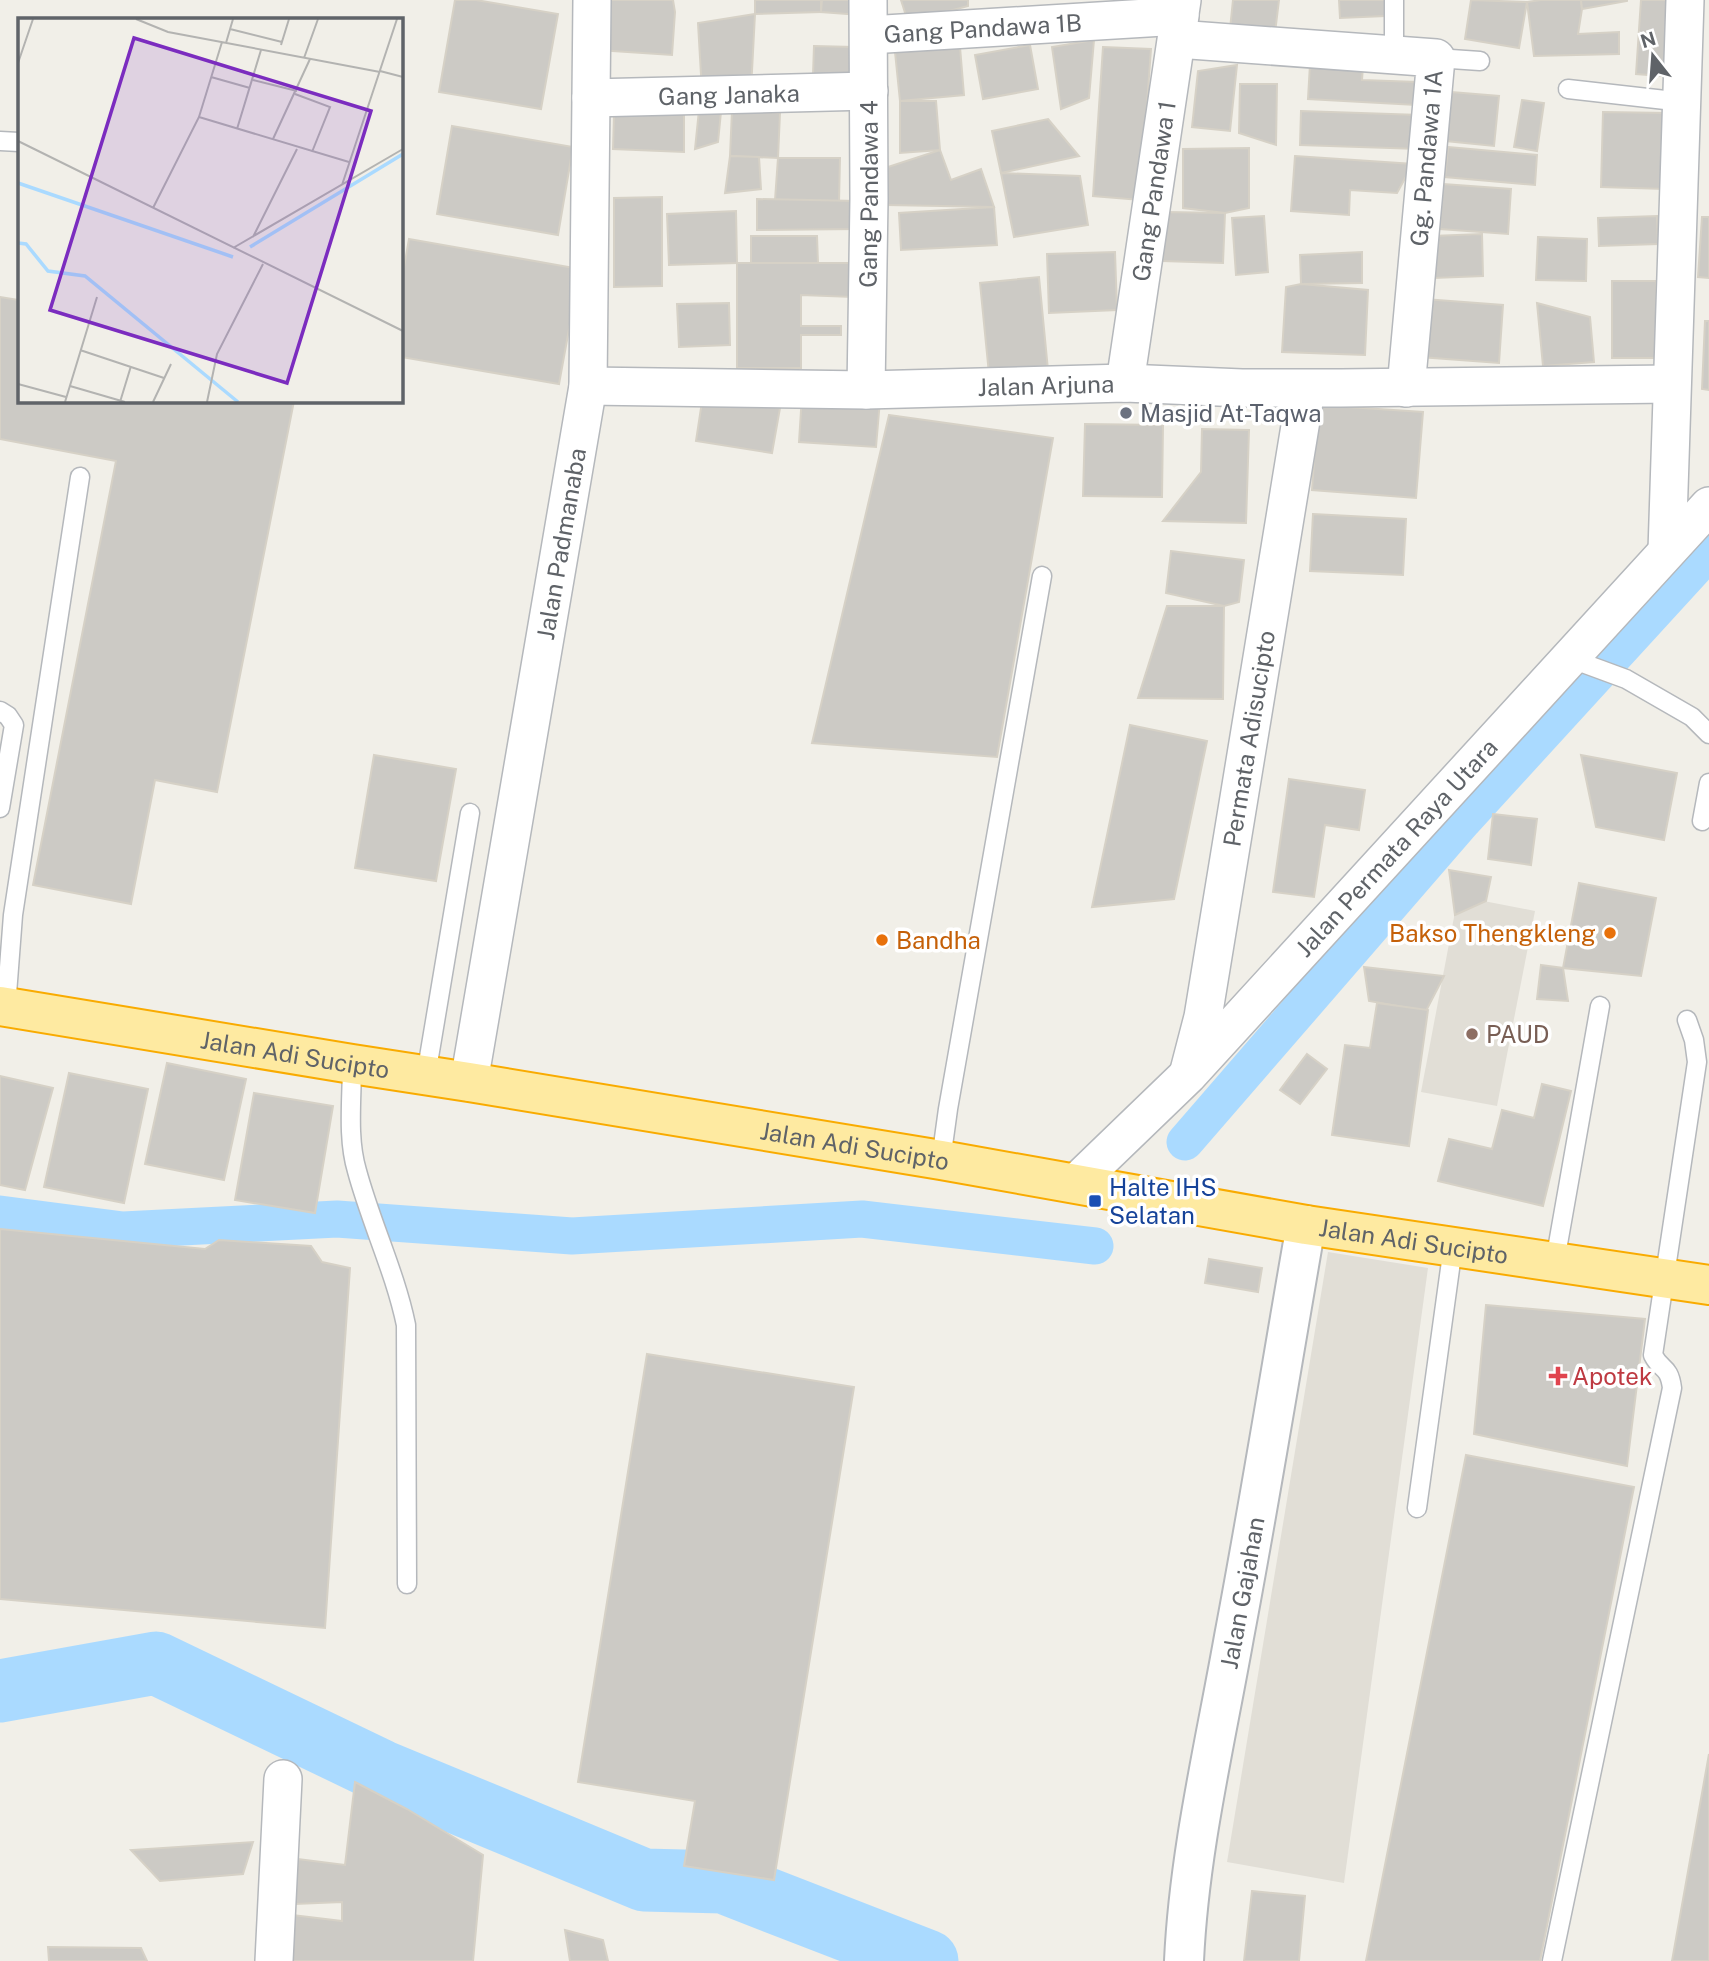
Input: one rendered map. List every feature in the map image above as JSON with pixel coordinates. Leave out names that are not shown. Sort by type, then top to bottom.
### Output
[{"type":"highway","name":"Jalan Adi Sucipto","points":[[3,1007],[941,1160],[1306,1225],[1709,1285]]},
{"type":"street","name":"Jalan Padmanaba","points":[[469,1082],[588,386],[592,0]]},
{"type":"street","points":[[1667,551],[1685,0]]},
{"type":"street","name":"Gang Pandawa 1B","points":[[869,17],[1180,18]]},
{"type":"street","name":"Gang Pandawa 4","points":[[866,390],[869,17]]},
{"type":"street","name":"Gg. Pandawa 1A","points":[[1180,18],[1394,55],[1436,58],[1406,388]]},
{"type":"street","name":"Gang Pandawa 1","points":[[1125,383],[1180,18]]},
{"type":"street","name":"Gang Janaka","points":[[591,98],[869,91]]},
{"type":"street","name":"Jalan Arjuna","points":[[588,386],[866,390],[1125,383],[1242,388],[1671,384]]},
{"type":"street","name":"Permata Adisucipto","points":[[1188,1075],[1203,1017],[1304,402]]},
{"type":"street","name":"Jalan Permata Raya Utara","points":[[1076,1183],[1188,1075],[1577,661],[1667,551],[1709,506]]},
{"type":"street","name":"Jalan Gajahan","points":[[1184,1961],[1191,1870],[1306,1225]]},
{"type":"street","points":[[274,1961],[283,1779]]},
{"type":"lane","points":[[1394,0],[1394,55]]},
{"type":"lane","points":[[1436,58],[1480,61]]},
{"type":"lane","points":[[1568,89],[1682,102]]},
{"type":"lane","points":[[0,141],[18,142]]},
{"type":"lane","points":[[3,1007],[13,915],[80,477]]},
{"type":"lane","points":[[941,1160],[1042,576]]},
{"type":"lane","points":[[1577,661],[1626,679],[1692,717],[1709,734]]},
{"type":"lane","points":[[0,711],[8,716],[13,725],[0,808]]},
{"type":"lane","points":[[1702,821],[1709,783]]},
{"type":"lane","points":[[426,1075],[470,813]]},
{"type":"lane","points":[[1555,1261],[1600,1006]]},
{"type":"lane","points":[[1552,1961],[1672,1388],[1665,1368],[1657,1363],[1653,1355],[1697,1062],[1687,1020]]},
{"type":"lane","points":[[352,1064],[352,1144],[356,1171],[400,1297],[407,1325],[407,1584]]},
{"type":"lane","points":[[1417,1508],[1453,1247]]},
{"type":"shaded area","name":"PAUD","points":[[1458,896],[1535,911],[1497,1106],[1421,1092]]},
{"type":"shaded area","points":[[1328,1252],[1428,1268],[1344,1883],[1227,1862]]},
{"type":"building","points":[[455,0],[476,0],[558,14],[541,109],[439,92]]},
{"type":"building","points":[[602,0],[673,0],[675,12],[672,55],[598,50]]},
{"type":"building","points":[[755,0],[821,0],[821,12],[755,14]]},
{"type":"building","points":[[822,0],[859,0],[860,15],[821,12]]},
{"type":"building","points":[[901,0],[968,0],[968,6],[908,22]]},
{"type":"building","points":[[1233,0],[1279,0],[1275,33],[1230,29]]},
{"type":"building","points":[[1339,0],[1385,0],[1385,16],[1340,18]]},
{"type":"building","points":[[1471,0],[1527,2],[1519,48],[1465,39]]},
{"type":"building","points":[[1581,0],[1578,34],[1619,32],[1619,54],[1534,56],[1527,2]]},
{"type":"building","points":[[1581,0],[1627,0],[1627,1],[1582,9]]},
{"type":"building","points":[[1641,0],[1678,0],[1674,77],[1636,74]]},
{"type":"building","points":[[755,14],[751,90],[702,92],[698,23]]},
{"type":"building","points":[[1094,40],[1089,98],[1061,109],[1052,47]]},
{"type":"building","points":[[1030,45],[1038,89],[983,99],[975,55]]},
{"type":"building","points":[[814,46],[854,47],[851,77],[813,75]]},
{"type":"building","points":[[960,47],[964,95],[900,101],[895,52]]},
{"type":"building","points":[[1103,47],[1151,49],[1140,200],[1093,196]]},
{"type":"building","points":[[1310,64],[1363,66],[1362,80],[1418,82],[1416,105],[1308,99]]},
{"type":"building","points":[[1237,65],[1230,131],[1192,127],[1198,71]]},
{"type":"building","points":[[1240,84],[1277,84],[1276,145],[1239,133]]},
{"type":"building","points":[[1451,92],[1499,96],[1494,146],[1446,141]]},
{"type":"building","points":[[1522,100],[1544,103],[1537,151],[1514,147]]},
{"type":"building","points":[[900,101],[936,101],[940,150],[900,153]]},
{"type":"building","points":[[699,110],[721,112],[718,142],[695,149]]},
{"type":"building","points":[[732,110],[780,113],[778,158],[730,156]]},
{"type":"building","points":[[1301,111],[1420,115],[1419,149],[1300,145]]},
{"type":"building","points":[[1603,112],[1668,113],[1665,189],[1601,187]]},
{"type":"building","points":[[684,114],[684,152],[613,149],[614,115]]},
{"type":"building","points":[[1048,119],[1079,156],[1001,173],[992,131]]},
{"type":"building","points":[[452,126],[573,147],[558,235],[437,214]]},
{"type":"building","points":[[1448,147],[1537,155],[1535,185],[1445,177]]},
{"type":"building","points":[[1249,148],[1249,208],[1225,213],[1183,208],[1183,149]]},
{"type":"building","points":[[940,150],[951,180],[981,169],[994,207],[887,205],[888,167]]},
{"type":"building","points":[[730,156],[759,157],[761,189],[725,193]]},
{"type":"building","points":[[1295,156],[1413,164],[1397,193],[1350,190],[1349,215],[1291,211]]},
{"type":"building","points":[[778,158],[840,158],[839,202],[775,200]]},
{"type":"building","points":[[1001,173],[1080,176],[1088,225],[1014,237]]},
{"type":"building","points":[[1443,184],[1511,189],[1508,234],[1440,229]]},
{"type":"building","points":[[662,197],[662,286],[614,287],[614,198]]},
{"type":"building","points":[[757,199],[857,201],[857,229],[757,230]]},
{"type":"building","points":[[994,207],[997,245],[901,250],[899,213]]},
{"type":"building","points":[[736,211],[737,263],[669,265],[667,214]]},
{"type":"building","points":[[1165,212],[1225,213],[1223,263],[1163,261]]},
{"type":"building","points":[[1264,216],[1268,272],[1236,275],[1232,218]]},
{"type":"building","points":[[1657,216],[1658,244],[1599,246],[1598,218]]},
{"type":"building","points":[[1702,217],[1709,217],[1709,278],[1698,277]]},
{"type":"building","points":[[1482,234],[1483,276],[1434,278],[1432,236]]},
{"type":"building","points":[[751,236],[817,236],[818,263],[751,263]]},
{"type":"building","points":[[1538,237],[1587,239],[1586,281],[1536,280]]},
{"type":"building","points":[[409,239],[580,269],[559,384],[402,357],[402,278]]},
{"type":"building","points":[[1115,252],[1117,310],[1049,313],[1047,254]]},
{"type":"building","points":[[1362,252],[1362,283],[1301,284],[1300,255]]},
{"type":"building","points":[[737,263],[853,263],[853,297],[801,295],[801,326],[841,326],[841,335],[801,335],[801,368],[737,368]]},
{"type":"building","points":[[1039,277],[1048,370],[989,374],[980,283]]},
{"type":"building","points":[[1612,281],[1656,281],[1656,358],[1612,358]]},
{"type":"building","points":[[1301,284],[1368,290],[1365,355],[1282,352],[1286,287]]},
{"type":"building","points":[[0,297],[18,300],[18,402],[294,402],[217,792],[155,780],[131,904],[33,885],[116,461],[0,439]]},
{"type":"building","points":[[1424,299],[1503,305],[1499,363],[1420,357]]},
{"type":"building","points":[[729,303],[730,345],[679,347],[677,304]]},
{"type":"building","points":[[1537,303],[1590,317],[1594,362],[1543,366]]},
{"type":"building","points":[[1705,321],[1709,321],[1709,390],[1702,389]]},
{"type":"building","points":[[703,395],[780,408],[772,453],[696,441]]},
{"type":"building","points":[[802,395],[880,400],[876,447],[799,442]]},
{"type":"building","points":[[1318,405],[1423,412],[1416,498],[1312,490]]},
{"type":"building","points":[[889,415],[1053,438],[997,757],[812,743]]},
{"type":"building","points":[[1085,424],[1163,425],[1162,497],[1083,496]]},
{"type":"building","points":[[1202,429],[1249,430],[1246,523],[1163,521],[1201,472]]},
{"type":"building","points":[[1313,514],[1406,519],[1403,575],[1310,571]]},
{"type":"building","points":[[1171,551],[1244,560],[1239,602],[1224,606],[1166,593]]},
{"type":"building","points":[[1167,606],[1224,606],[1223,699],[1138,698]]},
{"type":"building","points":[[1130,725],[1207,741],[1174,899],[1092,907]]},
{"type":"building","points":[[374,755],[456,769],[436,881],[355,868]]},
{"type":"building","points":[[1581,755],[1677,773],[1664,840],[1596,827]]},
{"type":"building","points":[[1289,779],[1365,790],[1359,830],[1325,825],[1314,897],[1273,892]]},
{"type":"building","points":[[1493,814],[1537,819],[1531,865],[1488,859]]},
{"type":"building","points":[[1449,870],[1491,877],[1486,901],[1455,915]]},
{"type":"building","name":"Bakso Thengkleng","points":[[1579,883],[1656,898],[1641,976],[1563,968]]},
{"type":"building","points":[[1541,965],[1563,968],[1568,1001],[1537,999]]},
{"type":"building","points":[[1364,967],[1444,976],[1426,1011],[1369,1001]]},
{"type":"building","points":[[1377,1003],[1428,1010],[1409,1146],[1332,1135],[1345,1045],[1370,1048]]},
{"type":"building","points":[[1307,1054],[1327,1069],[1300,1104],[1280,1090]]},
{"type":"building","points":[[167,1063],[246,1079],[224,1180],[145,1164]]},
{"type":"building","points":[[69,1073],[148,1089],[124,1203],[44,1187]]},
{"type":"building","points":[[0,1076],[53,1088],[25,1190],[0,1185]]},
{"type":"building","points":[[1542,1084],[1571,1091],[1543,1206],[1438,1181],[1449,1139],[1492,1149],[1502,1110],[1534,1118]]},
{"type":"building","points":[[254,1093],[333,1106],[315,1213],[235,1200]]},
{"type":"building","points":[[0,1229],[205,1249],[219,1240],[311,1246],[322,1262],[350,1268],[325,1628],[0,1599]]},
{"type":"building","points":[[1209,1259],[1262,1268],[1258,1292],[1205,1283]]},
{"type":"building","name":"Apotek","points":[[1486,1305],[1645,1319],[1627,1466],[1474,1434]]},
{"type":"building","points":[[647,1354],[854,1387],[774,1880],[684,1866],[695,1801],[578,1782]]},
{"type":"building","points":[[1466,1455],[1634,1487],[1540,1961],[1366,1961]]},
{"type":"building","points":[[1709,1754],[1709,1961],[1672,1961]]},
{"type":"building","points":[[355,1782],[407,1809],[483,1855],[473,1961],[283,1961],[285,1914],[342,1921],[342,1902],[295,1904],[289,1858],[345,1865]]},
{"type":"building","points":[[253,1842],[243,1874],[160,1881],[131,1850]]},
{"type":"building","points":[[1252,1891],[1305,1896],[1299,1961],[1244,1961]]},
{"type":"building","points":[[565,1930],[603,1940],[608,1961],[570,1961]]},
{"type":"building","points":[[48,1947],[141,1948],[147,1961],[49,1961]]},
{"type":"waterway","points":[[1185,1142],[1463,821],[1709,552]]},
{"type":"waterway","points":[[0,1214],[123,1230],[337,1219],[572,1236],[862,1219],[1095,1246]]},
{"type":"waterway","points":[[0,1691],[156,1663],[381,1771],[644,1880],[723,1882],[927,1961]]},
{"type":"place","name":"Masjid At-Taqwa","points":[[1126,413]]},
{"type":"place","name":"Bakso Thengkleng","points":[[1610,933]]},
{"type":"place","name":"Bandha","points":[[882,940]]},
{"type":"place","name":"PAUD","points":[[1472,1034]]},
{"type":"place","name":"Halte IHS Selatan","points":[[1095,1201]]},
{"type":"place","name":"Apotek","points":[[1558,1376]]}]
